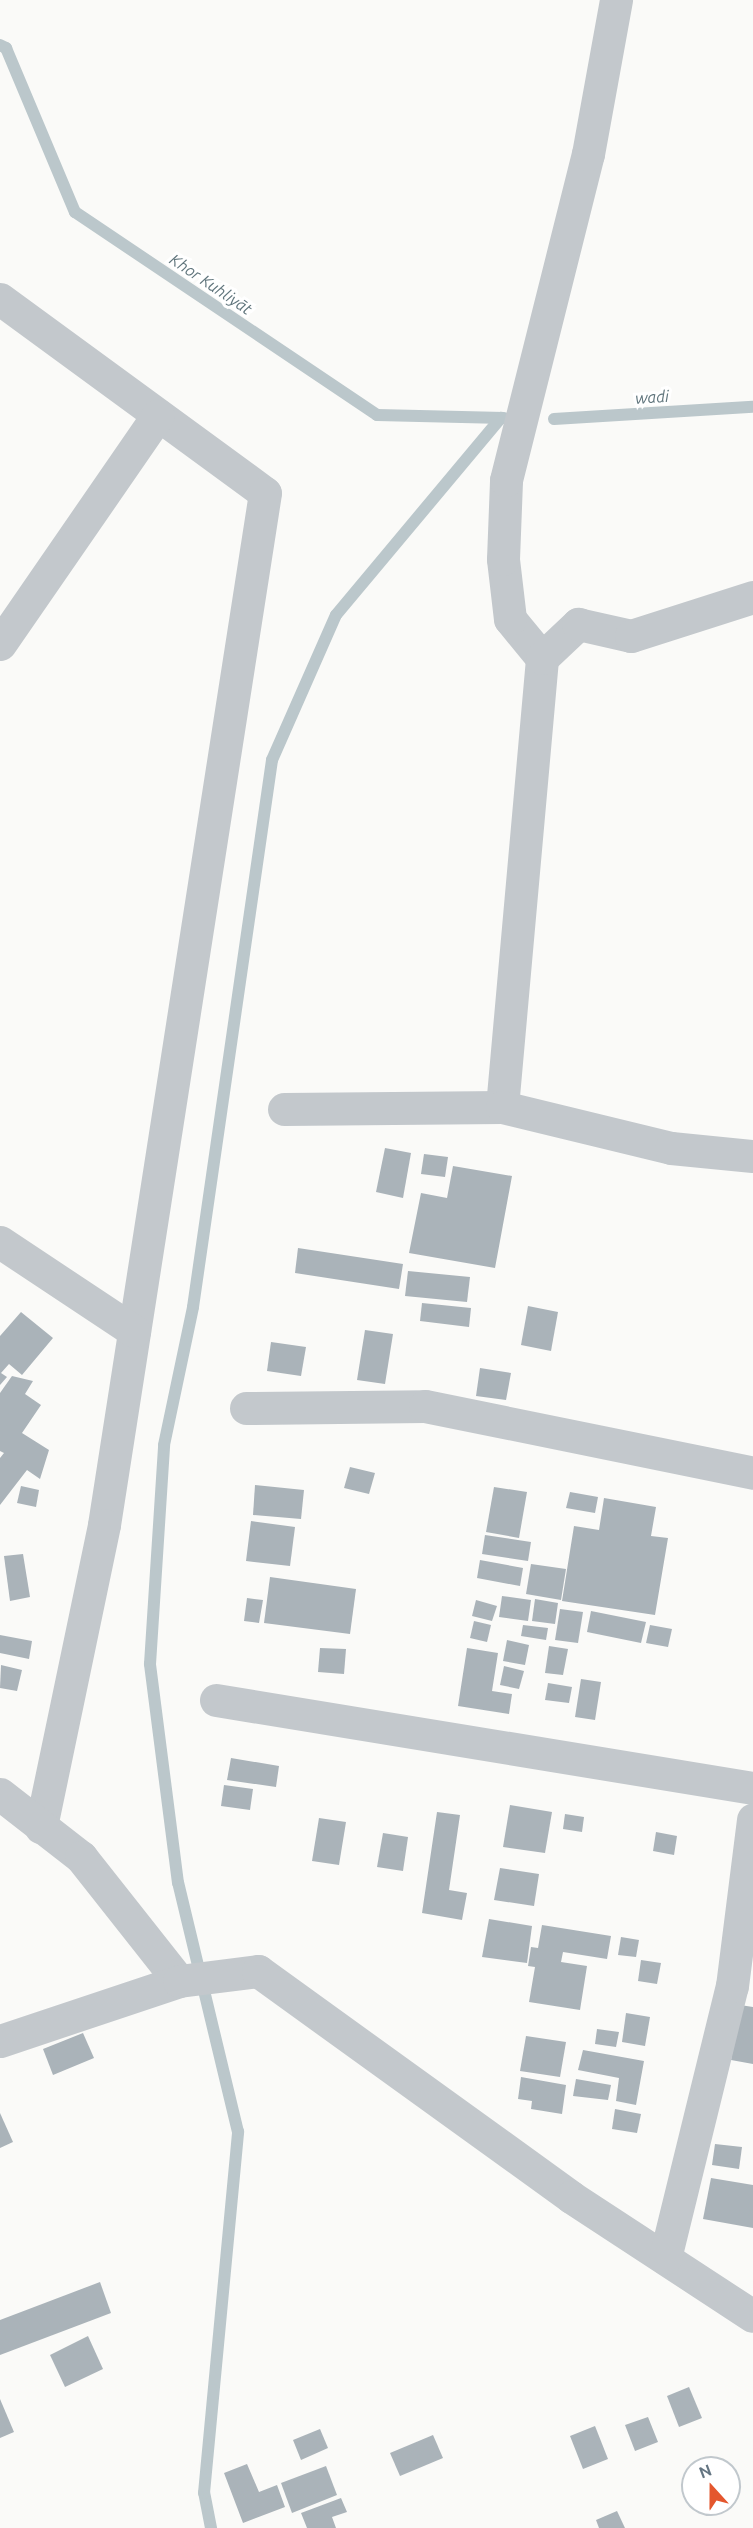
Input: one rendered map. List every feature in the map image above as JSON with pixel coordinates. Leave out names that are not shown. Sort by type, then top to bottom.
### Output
[{"type":"street","points":[[542,658],[510,619],[503,559],[506,480],[588,154],[616,0]]},
{"type":"street","points":[[0,299],[266,494],[104,1525],[41,1827]]},
{"type":"street","points":[[0,644],[158,415]]},
{"type":"street","points":[[502,1107],[542,658],[578,624],[631,636],[753,597]]},
{"type":"street","points":[[284,1109],[502,1107],[671,1148],[753,1156]]},
{"type":"street","points":[[0,1242],[134,1331]]},
{"type":"street","points":[[246,1408],[425,1406],[753,1473]]},
{"type":"street","points":[[216,1700],[753,1788]]},
{"type":"street","points":[[0,1794],[81,1857],[179,1981]]},
{"type":"street","points":[[665,2258],[747,1921],[753,1819]]},
{"type":"street","points":[[0,2041],[179,1981],[258,1971],[571,2197],[753,2316]]},
{"type":"building","points":[[385,1148],[411,1153],[403,1198],[376,1192]]},
{"type":"building","points":[[424,1154],[448,1157],[445,1177],[421,1174]]},
{"type":"building","points":[[453,1166],[512,1176],[495,1268],[409,1253],[421,1193],[447,1198]]},
{"type":"building","points":[[298,1248],[403,1264],[399,1289],[295,1273]]},
{"type":"building","points":[[408,1271],[470,1277],[467,1302],[405,1296]]},
{"type":"building","points":[[422,1303],[471,1308],[469,1327],[420,1321]]},
{"type":"building","points":[[528,1306],[558,1312],[551,1351],[521,1345]]},
{"type":"building","points":[[21,1312],[53,1338],[22,1375],[9,1364],[1,1373],[7,1377],[0,1385],[0,1336]]},
{"type":"building","points":[[365,1330],[393,1334],[385,1384],[357,1380]]},
{"type":"building","points":[[271,1342],[306,1347],[301,1376],[267,1371]]},
{"type":"building","points":[[480,1368],[511,1373],[506,1400],[476,1396]]},
{"type":"building","points":[[12,1376],[33,1381],[25,1394],[41,1405],[22,1433],[49,1450],[40,1479],[27,1470],[0,1505],[0,1458],[4,1453],[0,1451],[0,1393]]},
{"type":"building","points":[[350,1467],[375,1473],[369,1494],[344,1488]]},
{"type":"building","points":[[255,1485],[304,1490],[301,1519],[253,1515]]},
{"type":"building","points":[[21,1486],[39,1490],[36,1507],[17,1503]]},
{"type":"building","points":[[494,1487],[527,1492],[519,1538],[486,1532]]},
{"type":"building","points":[[570,1492],[598,1497],[595,1513],[566,1508]]},
{"type":"building","points":[[604,1498],[656,1507],[651,1536],[668,1538],[655,1615],[562,1601],[574,1526],[599,1530]]},
{"type":"building","points":[[251,1521],[295,1527],[290,1566],[246,1561]]},
{"type":"building","points":[[485,1535],[531,1542],[528,1561],[482,1554]]},
{"type":"building","points":[[23,1554],[30,1597],[10,1601],[4,1556]]},
{"type":"building","points":[[480,1560],[523,1568],[520,1586],[477,1578]]},
{"type":"building","points":[[531,1564],[566,1569],[561,1600],[526,1594]]},
{"type":"building","points":[[270,1577],[356,1589],[350,1634],[264,1623]]},
{"type":"building","points":[[502,1596],[531,1600],[528,1621],[499,1617]]},
{"type":"building","points":[[247,1598],[263,1600],[259,1623],[244,1621]]},
{"type":"building","points":[[535,1599],[558,1603],[555,1624],[532,1621]]},
{"type":"building","points":[[476,1600],[497,1606],[492,1621],[472,1616]]},
{"type":"building","points":[[560,1609],[583,1612],[578,1643],[555,1640]]},
{"type":"building","points":[[591,1611],[646,1622],[641,1643],[587,1632]]},
{"type":"building","points":[[474,1621],[491,1625],[487,1642],[470,1638]]},
{"type":"building","points":[[523,1625],[548,1628],[546,1640],[521,1636]]},
{"type":"building","points":[[650,1625],[672,1629],[668,1647],[646,1643]]},
{"type":"building","points":[[0,1635],[32,1641],[29,1659],[0,1653]]},
{"type":"building","points":[[507,1640],[529,1645],[525,1665],[503,1661]]},
{"type":"building","points":[[549,1646],[568,1649],[563,1675],[545,1673]]},
{"type":"building","points":[[320,1648],[346,1649],[344,1674],[318,1672]]},
{"type":"building","points":[[467,1648],[498,1653],[492,1691],[512,1694],[509,1714],[458,1706]]},
{"type":"building","points":[[1,1665],[22,1670],[17,1691],[0,1688]]},
{"type":"building","points":[[504,1666],[524,1671],[519,1689],[500,1685]]},
{"type":"building","points":[[581,1679],[601,1682],[595,1720],[575,1717]]},
{"type":"building","points":[[548,1683],[572,1687],[569,1703],[545,1700]]},
{"type":"building","points":[[231,1758],[279,1766],[276,1787],[227,1780]]},
{"type":"building","points":[[224,1785],[253,1789],[250,1810],[221,1806]]},
{"type":"building","points":[[510,1805],[552,1812],[545,1853],[503,1847]]},
{"type":"building","points":[[437,1812],[460,1815],[449,1890],[467,1893],[462,1920],[422,1913]]},
{"type":"building","points":[[565,1814],[584,1817],[582,1832],[563,1829]]},
{"type":"building","points":[[319,1818],[346,1822],[339,1865],[312,1861]]},
{"type":"building","points":[[656,1832],[677,1836],[674,1855],[653,1851]]},
{"type":"building","points":[[383,1833],[408,1837],[403,1871],[377,1867]]},
{"type":"building","points":[[500,1868],[539,1874],[534,1906],[494,1900]]},
{"type":"building","points":[[489,1919],[532,1926],[527,1963],[482,1957]]},
{"type":"building","points":[[542,1925],[611,1936],[607,1959],[563,1952],[561,1962],[587,1966],[580,2010],[529,2002],[535,1967],[528,1966],[531,1947],[538,1948]]},
{"type":"building","points":[[621,1937],[639,1940],[636,1957],[618,1955]]},
{"type":"building","points":[[641,1960],[661,1963],[657,1984],[638,1981]]},
{"type":"building","points":[[740,2005],[753,2007],[753,2064],[731,2060]]},
{"type":"building","points":[[626,2013],[650,2017],[645,2046],[622,2042]]},
{"type":"building","points":[[597,2029],[619,2032],[616,2047],[595,2044]]},
{"type":"building","points":[[83,2033],[94,2058],[53,2075],[43,2049]]},
{"type":"building","points":[[526,2036],[566,2042],[560,2077],[520,2071]]},
{"type":"building","points":[[583,2050],[644,2061],[636,2105],[616,2101],[619,2078],[578,2070]]},
{"type":"building","points":[[521,2077],[566,2085],[562,2114],[531,2109],[532,2101],[518,2099]]},
{"type":"building","points":[[576,2079],[611,2085],[608,2100],[573,2096]]},
{"type":"building","points":[[615,2109],[641,2114],[637,2133],[612,2129]]},
{"type":"building","points":[[0,2113],[13,2142],[0,2148]]},
{"type":"building","points":[[715,2144],[742,2147],[739,2169],[712,2165]]},
{"type":"building","points":[[711,2178],[753,2185],[753,2228],[703,2219]]},
{"type":"building","points":[[100,2282],[111,2313],[0,2355],[0,2320]]},
{"type":"building","points":[[88,2336],[103,2369],[65,2387],[50,2355]]},
{"type":"building","points":[[689,2387],[702,2418],[679,2427],[667,2396]]},
{"type":"building","points":[[0,2399],[14,2432],[0,2438]]},
{"type":"building","points":[[648,2417],[658,2442],[635,2451],[625,2425]]},
{"type":"building","points":[[595,2426],[608,2459],[583,2469],[570,2436]]},
{"type":"building","points":[[320,2429],[328,2448],[301,2460],[293,2440]]},
{"type":"building","points":[[433,2435],[443,2458],[400,2476],[390,2453]]},
{"type":"building","points":[[247,2464],[259,2492],[277,2485],[285,2507],[243,2523],[224,2473]]},
{"type":"building","points":[[326,2466],[337,2495],[292,2513],[281,2483]]},
{"type":"building","points":[[341,2498],[347,2512],[332,2517],[336,2528],[307,2528],[301,2513]]},
{"type":"building","points":[[617,2511],[625,2528],[599,2528],[596,2520]]},
{"type":"waterway","name":"Khor Kuhliyāt","points":[[0,45],[6,48],[75,212],[377,415],[504,418]]},
{"type":"waterway","name":"wadi","points":[[554,419],[753,407]]},
{"type":"waterway","points":[[211,2528],[204,2493],[238,2132],[178,1883],[150,1664],[164,1445],[193,1307],[272,760],[336,615],[501,418]]}]
